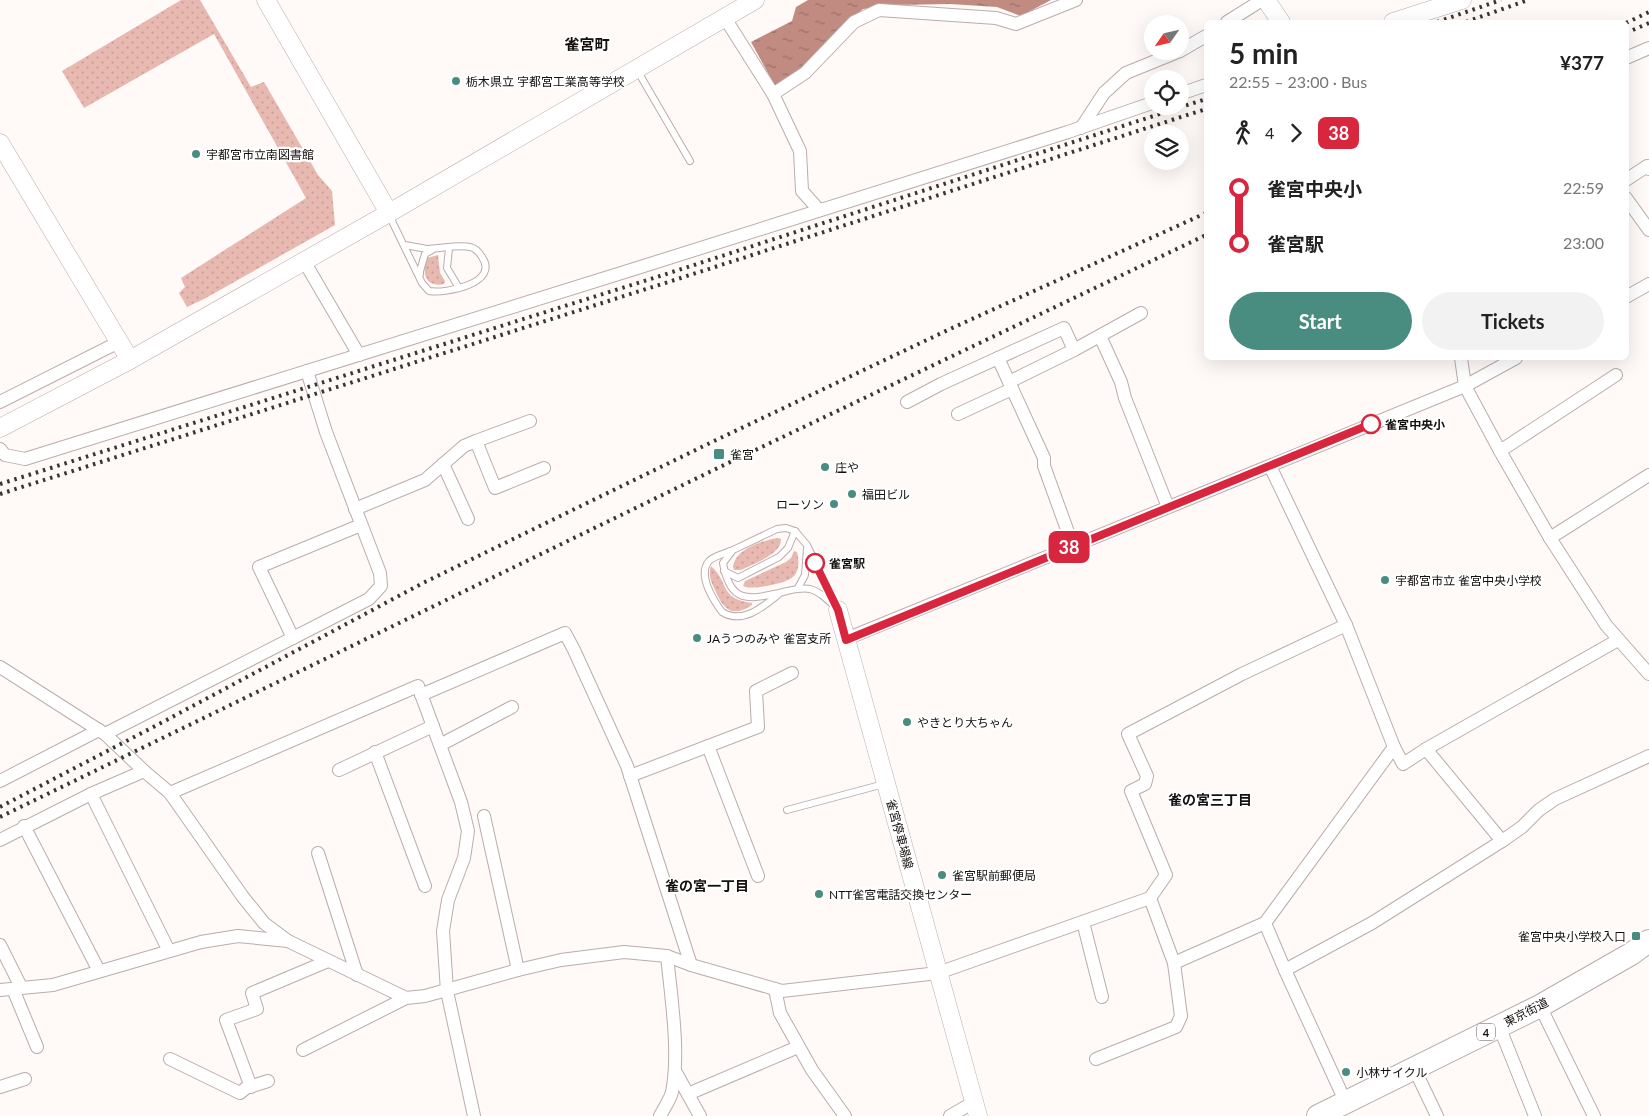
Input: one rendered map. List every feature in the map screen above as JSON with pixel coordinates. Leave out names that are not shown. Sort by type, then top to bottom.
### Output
[{"type":"highway","name":"東京街道","points":[[1334,1111],[1414,1068],[1540,1006],[1649,941]]},
{"type":"street","points":[[266,0],[389,213]]},
{"type":"street","points":[[0,428],[130,360],[389,213],[755,0]]},
{"type":"street","points":[[773,94],[805,74],[854,22],[878,10],[996,18],[1016,24],[1076,0]]},
{"type":"street","points":[[1230,20],[1264,0],[1279,20]]},
{"type":"street","points":[[1399,20],[1462,0]]},
{"type":"street","points":[[725,18],[773,94],[800,151],[802,191],[819,210]]},
{"type":"street","points":[[1189,46],[1204,37]]},
{"type":"street","points":[[1629,57],[1649,48]]},
{"type":"street","points":[[1081,128],[1104,93],[1126,73],[1158,60]]},
{"type":"street","points":[[1189,91],[1204,86]]},
{"type":"street","points":[[0,449],[5,455],[24,459],[307,372],[1081,128],[1144,106]]},
{"type":"street","points":[[0,143],[130,360]]},
{"type":"street","points":[[1629,178],[1647,166],[1649,169]]},
{"type":"street","points":[[1629,203],[1649,230]]},
{"type":"street","points":[[304,260],[359,355]]},
{"type":"street","points":[[1629,295],[1649,284]]},
{"type":"street","points":[[958,414],[1140,313]]},
{"type":"street","points":[[907,402],[1064,328],[1074,350]]},
{"type":"street","points":[[1100,336],[1121,382],[1125,398],[1168,507]]},
{"type":"street","points":[[0,402],[119,342]]},
{"type":"street","points":[[998,358],[1044,458],[1044,466],[1073,546]]},
{"type":"street","points":[[1461,360],[1465,386],[1550,538],[1592,606],[1618,640],[1649,674]]},
{"type":"street","points":[[846,640],[1465,386],[1512,360]]},
{"type":"street","points":[[0,781],[293,638],[369,599],[381,586],[380,573],[326,432],[307,372]]},
{"type":"street","points":[[1500,451],[1616,375]]},
{"type":"street","points":[[355,509],[424,480],[464,446],[530,421]]},
{"type":"street","points":[[476,441],[495,488],[544,468]]},
{"type":"street","points":[[443,464],[468,519]]},
{"type":"street","points":[[1270,466],[1346,625],[1394,747],[1403,764],[1426,749],[1618,640]]},
{"type":"street","points":[[1550,538],[1649,475]]},
{"type":"street","points":[[293,638],[259,567],[361,525]]},
{"type":"street","name":"雀宮停車場線","points":[[838,610],[976,1109]]},
{"type":"street","points":[[303,1050],[406,998],[447,991],[518,970],[561,960],[624,952],[667,956],[691,965],[782,991],[938,973],[1150,898],[1166,875],[1131,791],[1145,784],[1148,776],[1128,734],[1242,674],[1346,625]]},
{"type":"street","points":[[422,695],[564,633],[574,650],[630,776],[691,965]]},
{"type":"street","points":[[0,667],[102,732],[170,793],[243,897],[264,923],[288,941],[406,998]]},
{"type":"street","points":[[630,776],[758,727],[756,691],[792,673]]},
{"type":"street","points":[[170,793],[418,686],[461,802],[468,831],[464,858],[448,900],[443,931],[447,991],[474,1116]]},
{"type":"street","points":[[440,745],[512,707]]},
{"type":"street","points":[[339,770],[433,726]]},
{"type":"street","points":[[708,746],[758,876]]},
{"type":"street","points":[[1174,963],[1265,923],[1394,747]]},
{"type":"street","points":[[1426,749],[1502,841]]},
{"type":"street","points":[[376,752],[425,886]]},
{"type":"street","points":[[1285,970],[1372,922],[1502,841],[1555,799],[1649,756]]},
{"type":"street","points":[[0,840],[24,826],[144,771]]},
{"type":"street","points":[[91,794],[169,951]]},
{"type":"street","points":[[484,816],[518,970]]},
{"type":"street","points":[[24,826],[99,971]]},
{"type":"street","points":[[318,853],[357,974]]},
{"type":"street","points":[[1096,1059],[1176,1027],[1181,1016],[1174,963],[1150,898]]},
{"type":"street","points":[[1083,922],[1102,997]]},
{"type":"street","points":[[1265,923],[1285,970],[1334,1111]]},
{"type":"street","points":[[11,989],[53,985],[201,942],[238,936],[288,941]]},
{"type":"street","points":[[0,945],[11,989],[37,1047]]},
{"type":"street","points":[[660,1116],[672,1094],[675,1071],[667,956]]},
{"type":"street","points":[[251,1086],[226,1020],[257,1009],[252,993],[328,961]]},
{"type":"street","points":[[775,989],[780,1013],[798,1046],[812,1070],[845,1116]]},
{"type":"street","points":[[1540,1006],[1594,1116]]},
{"type":"street","points":[[1500,1026],[1535,1116]]},
{"type":"street","points":[[688,1094],[798,1046]]},
{"type":"street","points":[[170,1059],[240,1094],[246,1088],[268,1081]]},
{"type":"street","points":[[1414,1068],[1437,1116]]},
{"type":"street","points":[[675,1071],[700,1116]]},
{"type":"street","points":[[0,1087],[26,1079]]},
{"type":"street","points":[[950,1116],[976,1109]]},
{"type":"lane","points":[[637,69],[690,161]]},
{"type":"lane","points":[[389,213],[404,245],[422,283],[429,291],[440,293],[459,288],[480,278],[486,268],[484,260],[478,251],[470,247],[434,248],[404,245]]},
{"type":"lane","points":[[422,283],[420,271],[425,254],[434,248]]},
{"type":"lane","points":[[449,248],[447,268],[459,288]]},
{"type":"lane","points":[[780,593],[763,607],[749,614],[733,616],[722,612],[704,576],[705,568],[709,561],[777,529],[786,528],[795,531],[807,545],[838,610]]},
{"type":"lane","points":[[724,571],[738,578],[779,557],[788,548],[795,531]]},
{"type":"lane","points":[[798,588],[806,575],[807,545]]},
{"type":"lane","points":[[733,550],[723,563],[728,584],[734,593],[743,596],[762,596],[798,588],[811,590],[823,596],[838,610]]},
{"type":"lane","points":[[787,810],[886,784]]},
{"type":"shaded area","points":[[181,0],[200,0],[251,87],[264,82],[318,175],[332,191],[335,225],[187,307],[179,293],[185,287],[181,278],[306,198],[214,34],[84,108],[62,71]]},
{"type":"shaded area","points":[[438,255],[440,273],[445,281],[444,284],[438,285],[433,284],[426,278],[425,264],[427,258]]},
{"type":"shaded area","points":[[781,539],[780,544],[772,554],[741,570],[734,570],[735,561],[744,551],[764,541]]},
{"type":"shaded area","points":[[794,551],[797,552],[798,568],[796,573],[788,580],[752,588],[743,586],[745,581],[786,562],[791,558]]},
{"type":"shaded area","points":[[711,566],[721,578],[729,594],[741,601],[752,603],[752,605],[738,611],[729,610],[721,602],[711,581]]},
{"type":"water","points":[[808,0],[1051,0],[1021,16],[997,7],[950,4],[893,5],[863,9],[833,36],[803,69],[775,86],[751,42],[792,21],[796,7]]},
{"type":"railway","points":[[1443,20],[1501,0]]},
{"type":"railway","points":[[1472,20],[1528,0]]},
{"type":"railway","points":[[1629,22],[1649,12]]},
{"type":"railway","points":[[1629,32],[1649,23]]},
{"type":"railway","points":[[0,484],[660,276],[1204,100]]},
{"type":"railway","points":[[0,494],[1204,110]]},
{"type":"railway","points":[[0,807],[423,583],[712,442],[950,329],[1204,214]]},
{"type":"railway","points":[[0,817],[724,465],[1204,236]]},
{"type":"bus line","name":"38","points":[[815,563],[838,610],[846,640],[1371,424]]},
{"type":"place","name":"栃木県立 宇都宮工業高等学校","points":[[456,81]]},
{"type":"place","name":"宇都宮市立南図書館","points":[[196,154]]},
{"type":"place","name":"雀宮中央小","points":[[1371,424]]},
{"type":"place","name":"雀宮","points":[[719,454]]},
{"type":"place","name":"庄や","points":[[825,467]]},
{"type":"place","name":"福田ビル","points":[[852,494]]},
{"type":"place","name":"ローソン","points":[[834,504]]},
{"type":"place","name":"雀宮駅","points":[[815,563]]},
{"type":"place","name":"宇都宮市立 雀宮中央小学校","points":[[1385,580]]},
{"type":"place","name":"JAうつのみや 雀宮支所","points":[[697,638]]},
{"type":"place","name":"やきとり大ちゃん","points":[[907,722]]},
{"type":"place","name":"雀宮駅前郵便局","points":[[942,875]]},
{"type":"place","name":"NTT雀宮電話交換センター","points":[[819,894]]},
{"type":"place","name":"雀宮中央小学校入口","points":[[1636,936]]},
{"type":"place","name":"小林サイクル","points":[[1346,1072]]},
{"type":"district","name":"雀宮町","points":[[587,44]]},
{"type":"district","name":"雀の宮三丁目","points":[[1210,799]]},
{"type":"district","name":"雀の宮一丁目","points":[[707,885]]}]
